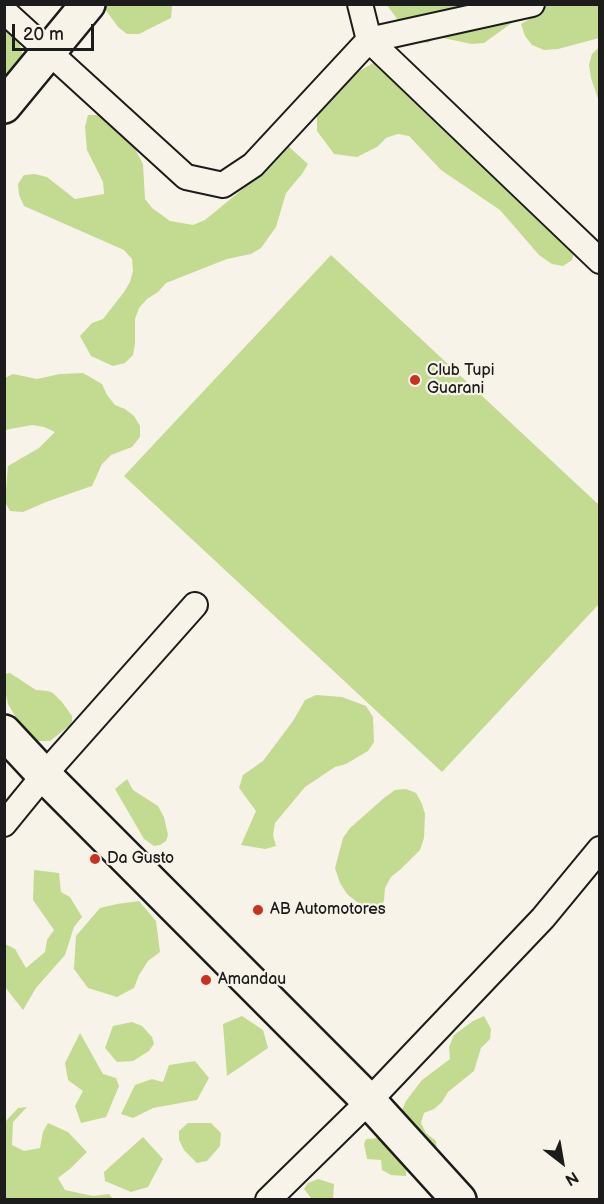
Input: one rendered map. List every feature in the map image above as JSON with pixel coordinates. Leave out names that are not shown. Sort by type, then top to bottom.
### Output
[{"type":"main road","points":[[4,106],[51,52],[88,4]]},
{"type":"main road","points":[[4,732],[44,775],[369,1101],[459,1200]]},
{"type":"street","points":[[360,4],[369,40],[600,261]]},
{"type":"street","points":[[4,11],[186,177],[222,185],[253,165],[369,40],[532,4]]},
{"type":"street","points":[[4,824],[44,775],[195,605]]},
{"type":"street","points":[[268,1200],[369,1101],[543,918],[600,849]]},
{"type":"green space","points":[[106,4],[172,4],[171,18],[139,34],[127,34],[118,27],[105,9]]},
{"type":"green space","points":[[387,5],[531,5],[520,17],[484,43],[472,44],[438,37],[427,43],[416,40]]},
{"type":"green space","points":[[546,5],[599,5],[599,38],[558,49],[544,50],[532,45],[525,36],[521,24],[543,11]]},
{"type":"green space","points":[[5,29],[11,30],[20,45],[23,56],[5,76]]},
{"type":"green space","points":[[599,47],[599,102],[589,65],[592,54]]},
{"type":"green space","points":[[373,63],[396,68],[575,249],[572,260],[563,266],[552,264],[539,255],[500,210],[441,170],[409,136],[398,134],[386,138],[377,147],[357,157],[334,154],[317,131],[317,116],[323,103],[351,76]]},
{"type":"green space","points":[[88,115],[99,115],[119,126],[127,134],[143,164],[145,199],[152,208],[170,221],[193,225],[205,220],[250,183],[254,172],[287,145],[308,164],[286,193],[276,227],[261,248],[251,254],[227,259],[166,283],[139,308],[135,319],[133,355],[125,363],[113,366],[91,356],[80,336],[92,323],[103,319],[124,292],[133,271],[132,259],[124,250],[24,206],[19,195],[18,184],[24,175],[35,174],[47,177],[75,199],[104,194],[103,182],[87,150],[85,127]]},
{"type":"green space","points":[[331,255],[599,505],[599,604],[442,772],[124,476]]},
{"type":"green space","points":[[83,373],[102,384],[115,405],[134,416],[140,426],[140,437],[132,447],[111,455],[102,464],[92,486],[23,512],[10,511],[5,502],[8,466],[39,448],[55,432],[32,425],[5,430],[5,378],[13,374],[37,379],[60,374]]},
{"type":"green space","points":[[10,673],[36,690],[53,693],[72,716],[69,726],[50,741],[34,741],[25,733],[8,704],[4,674]]},
{"type":"green space","points":[[316,695],[342,697],[366,706],[373,717],[374,742],[368,751],[346,764],[335,767],[305,787],[275,823],[273,835],[276,846],[265,849],[241,845],[256,811],[239,788],[243,775],[263,761],[293,721],[305,700]]},
{"type":"green space","points":[[127,779],[133,790],[158,806],[164,817],[168,835],[166,841],[160,845],[154,846],[144,839],[115,789]]},
{"type":"green space","points":[[406,789],[416,793],[422,804],[425,814],[424,838],[420,850],[391,877],[385,888],[380,912],[368,911],[347,894],[340,883],[335,868],[343,838],[350,828],[384,798],[395,790]]},
{"type":"green space","points":[[34,870],[59,873],[61,892],[70,897],[82,917],[74,927],[65,955],[36,988],[23,1010],[5,987],[5,944],[15,949],[26,968],[45,952],[47,940],[54,930],[33,900]]},
{"type":"green space","points":[[139,901],[156,921],[160,952],[148,961],[134,988],[117,997],[88,988],[74,969],[76,936],[100,908]]},
{"type":"green space","points":[[242,1016],[263,1030],[268,1048],[227,1076],[223,1024]]},
{"type":"green space","points":[[484,1016],[491,1029],[490,1039],[481,1048],[474,1071],[448,1092],[434,1109],[424,1113],[421,1123],[426,1133],[436,1141],[437,1153],[404,1124],[401,1112],[406,1101],[422,1080],[450,1059],[449,1047],[454,1035]]},
{"type":"green space","points":[[132,1022],[142,1026],[152,1037],[154,1044],[149,1051],[133,1061],[117,1062],[105,1048],[113,1026]]},
{"type":"green space","points":[[80,1033],[103,1074],[116,1078],[119,1086],[106,1117],[81,1123],[75,1106],[83,1091],[68,1080],[65,1063]]},
{"type":"green space","points":[[195,1061],[209,1078],[197,1100],[153,1108],[133,1118],[121,1114],[135,1085],[152,1079],[163,1082],[169,1065]]},
{"type":"green space","points":[[27,1107],[13,1122],[12,1145],[24,1151],[40,1148],[43,1132],[48,1123],[68,1132],[87,1152],[58,1178],[65,1190],[93,1196],[109,1194],[113,1199],[5,1199],[5,1122],[18,1108]]},
{"type":"green space","points":[[188,1123],[211,1123],[221,1133],[220,1146],[207,1161],[197,1163],[184,1150],[179,1140],[179,1131]]},
{"type":"green space","points":[[143,1137],[163,1159],[148,1187],[131,1192],[105,1181],[104,1172]]},
{"type":"green space","points":[[379,1138],[390,1144],[406,1162],[406,1176],[391,1175],[382,1170],[381,1160],[367,1159],[364,1144],[366,1139]]},
{"type":"green space","points":[[318,1179],[334,1184],[333,1199],[309,1199],[311,1198],[304,1189],[308,1183]]},
{"type":"place","name":"Club Tupi Guarani","points":[[415,380]]},
{"type":"place","name":"Da Gusto","points":[[95,859]]},
{"type":"place","name":"AB Automotores","points":[[258,910]]},
{"type":"place","name":"Amandau","points":[[206,980]]}]
